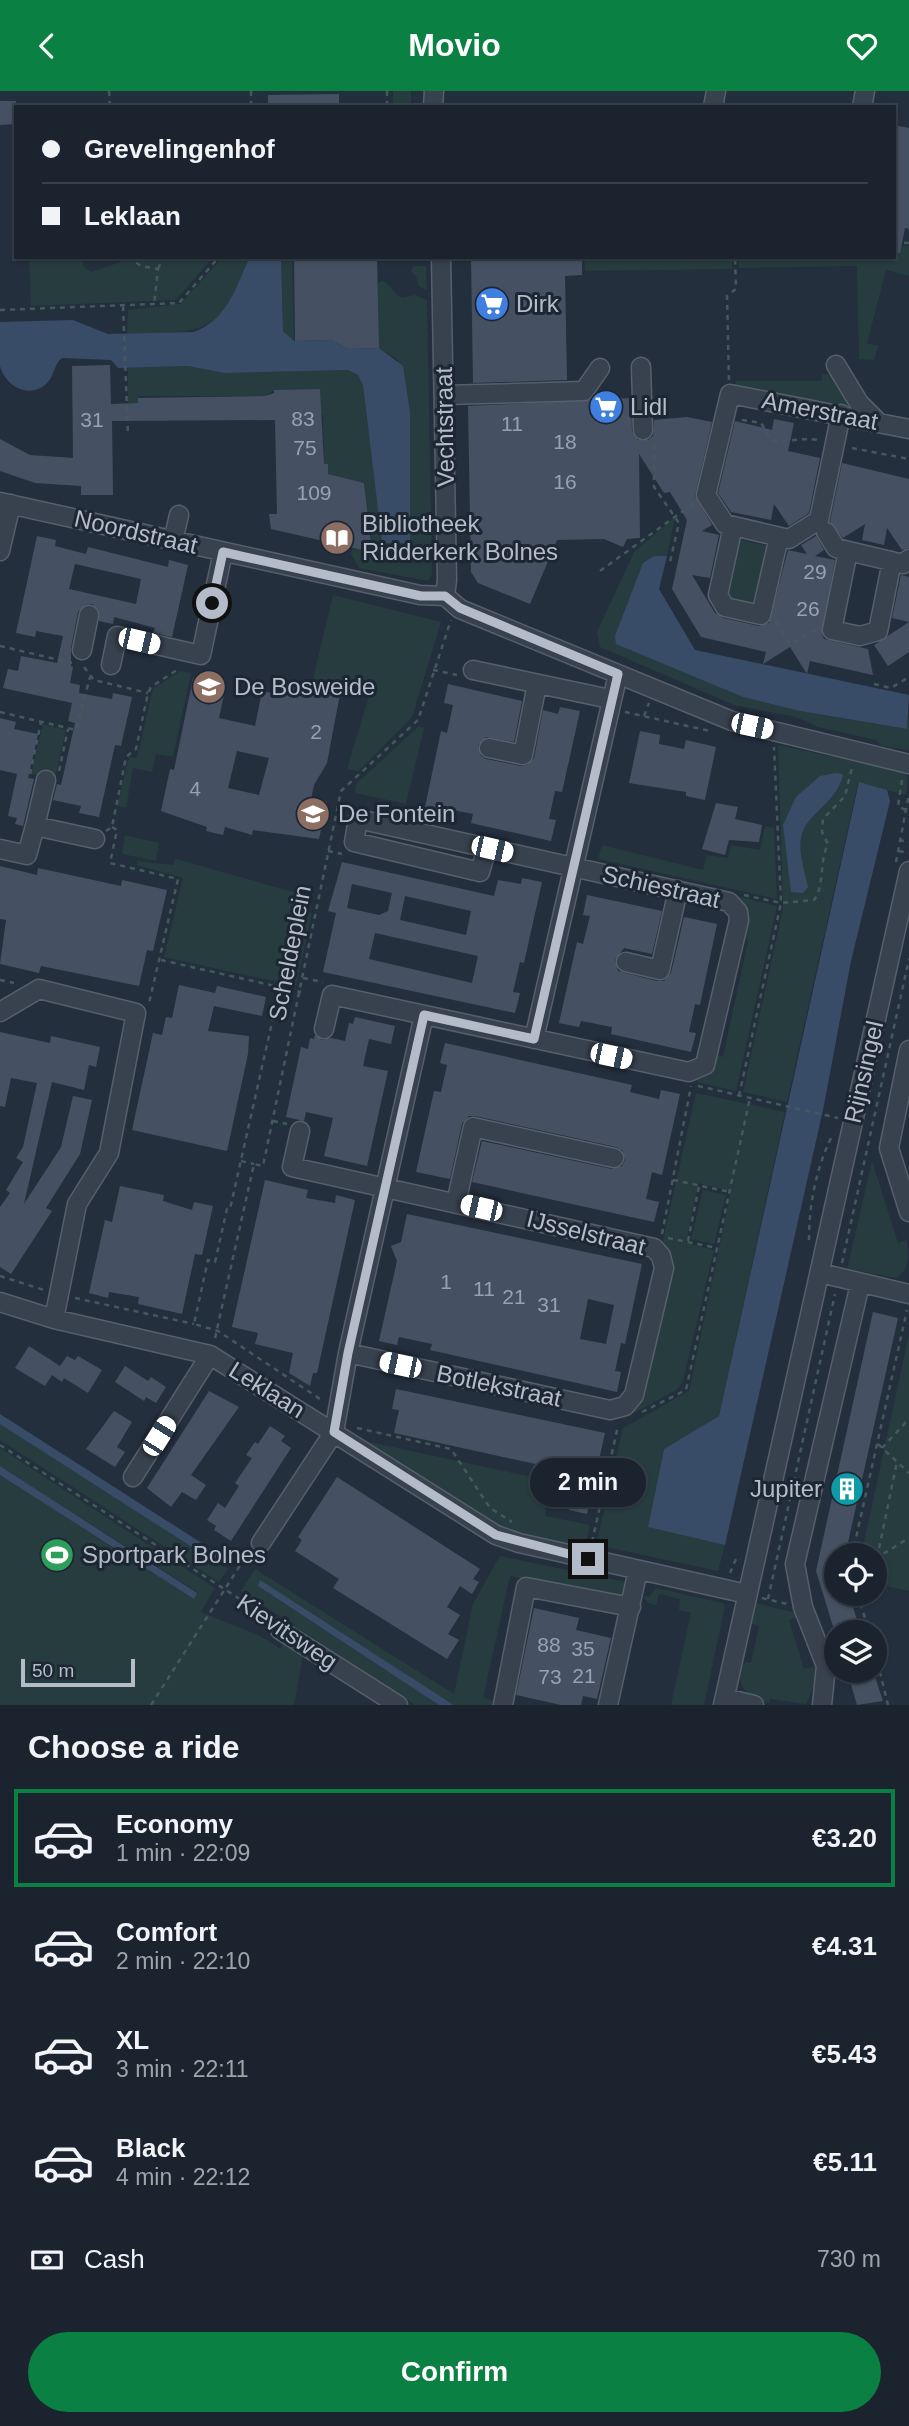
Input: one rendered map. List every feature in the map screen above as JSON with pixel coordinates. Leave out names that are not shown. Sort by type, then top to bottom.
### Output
[{"type":"street","name":"Vechtstraat","points":[[441,259],[445,395],[445,596]]},
{"type":"street","points":[[836,365],[859,403],[879,423]]},
{"type":"street","points":[[641,367],[649,438]]},
{"type":"street","points":[[445,395],[584,391],[600,368]]},
{"type":"street","points":[[730,394],[706,495],[725,524],[789,539],[823,526]]},
{"type":"street","name":"Amerstraat","points":[[730,394],[909,429]]},
{"type":"street","points":[[841,414],[834,444],[823,526],[836,548],[900,560],[878,631],[860,636],[832,630],[848,551]]},
{"type":"street","points":[[0,551],[5,503]]},
{"type":"street","name":"Noordstraat","points":[[5,503],[421,596],[445,596]]},
{"type":"street","points":[[173,541],[178,515]]},
{"type":"street","points":[[733,526],[718,595],[725,607],[761,615],[779,537]]},
{"type":"street","points":[[82,650],[88,622],[117,636],[201,655],[223,552]]},
{"type":"street","points":[[445,596],[460,608],[732,721],[909,764]]},
{"type":"street","points":[[111,665],[117,636]]},
{"type":"street","points":[[473,670],[610,699]]},
{"type":"street","points":[[534,1039],[610,699],[618,674]]},
{"type":"street","points":[[489,748],[523,755],[537,684]]},
{"type":"street","points":[[0,849],[27,855],[46,780]]},
{"type":"street","name":"Schiestraat","points":[[487,848],[481,872],[354,842],[358,819],[729,902],[738,912],[739,920],[709,1059],[690,1079]]},
{"type":"street","points":[[35,826],[95,839]]},
{"type":"street","name":"Rijnsingel","points":[[754,1705],[724,1702],[909,871]]},
{"type":"street","points":[[626,962],[660,970],[678,890]]},
{"type":"street","points":[[0,1012],[39,989],[136,1013],[109,1153],[77,1204],[54,1319]]},
{"type":"street","points":[[324,1029],[332,995],[534,1039],[690,1079]]},
{"type":"street","points":[[261,1543],[334,1432],[348,1353],[424,1015]]},
{"type":"street","name":"Rijnsingel","points":[[909,1050],[889,1148],[909,1212]]},
{"type":"street","points":[[456,1203],[473,1127],[614,1158]]},
{"type":"street","name":"IJsselstraat","points":[[300,1131],[292,1167],[658,1243],[664,1268],[634,1395],[625,1410]]},
{"type":"street","points":[[820,1273],[909,1294]]},
{"type":"street","points":[[822,1705],[826,1666],[803,1608],[795,1564],[860,1284]]},
{"type":"street","name":"Leklaan","points":[[0,1302],[54,1319],[210,1355],[496,1535],[588,1559],[747,1594]]},
{"type":"street","name":"Botlekstraat","points":[[348,1353],[625,1410]]},
{"type":"street","name":"Leklaan","points":[[133,1477],[210,1355]]},
{"type":"street","points":[[608,1705],[638,1570]]},
{"type":"street","points":[[503,1705],[526,1587],[631,1607]]},
{"type":"street","name":"Kievitsweg","points":[[280,1630],[398,1705]]},
{"type":"path","points":[[131,259],[141,266],[158,269]]},
{"type":"path","points":[[154,305],[158,269],[162,259]]},
{"type":"path","points":[[0,310],[179,303],[215,259]]},
{"type":"path","points":[[730,394],[727,296],[736,289],[735,259]]},
{"type":"path","points":[[123,306],[128,436]]},
{"type":"path","points":[[725,416],[761,423],[771,440],[789,443],[802,437],[909,459]]},
{"type":"path","points":[[649,438],[654,487],[679,523],[670,562]]},
{"type":"path","points":[[600,571],[673,515],[706,495]]},
{"type":"path","name":"Scheldeplein","points":[[210,1355],[218,1331],[254,1164],[263,1166],[341,790],[418,720],[450,621],[460,608]]},
{"type":"path","points":[[761,615],[773,617],[790,645],[819,628],[832,630]]},
{"type":"path","points":[[0,646],[83,665],[90,677],[148,693]]},
{"type":"path","points":[[95,839],[112,827],[126,757],[136,749],[148,693],[151,687],[181,667],[184,651]]},
{"type":"path","points":[[433,670],[467,677],[473,670]]},
{"type":"path","points":[[0,712],[76,730],[90,677]]},
{"type":"path","points":[[874,684],[891,688],[909,677]]},
{"type":"path","points":[[41,722],[30,776],[56,783],[68,729]]},
{"type":"path","points":[[739,1096],[781,903],[774,745]]},
{"type":"path","points":[[781,903],[814,900],[818,895],[822,859],[828,844],[822,832],[823,819],[845,796],[852,766]]},
{"type":"path","points":[[112,827],[117,830],[110,863],[178,879],[148,1007],[136,1013]]},
{"type":"path","points":[[899,840],[909,842]]},
{"type":"path","points":[[897,850],[909,853]]},
{"type":"path","name":"Rijnsingel","points":[[768,1599],[909,959]]},
{"type":"path","points":[[160,960],[301,992]]},
{"type":"path","name":"Scheldeplein","points":[[194,1324],[208,1260],[215,1262],[241,1161],[280,987]]},
{"type":"path","points":[[717,1248],[688,1241],[658,1243],[673,1180],[690,1079],[739,1096],[822,1115]]},
{"type":"path","points":[[588,1559],[618,1425],[625,1410],[686,1389],[750,1098]]},
{"type":"path","points":[[241,1161],[254,1164]]},
{"type":"path","points":[[673,1180],[730,1192]]},
{"type":"path","points":[[688,1241],[699,1186]]},
{"type":"path","points":[[0,1276],[59,1294],[218,1331],[338,1411],[354,1427],[451,1448],[490,1508],[519,1527]]},
{"type":"path","points":[[855,1543],[909,1301]]},
{"type":"path","points":[[882,1448],[909,1419]]},
{"type":"path","points":[[878,1444],[909,1473]]},
{"type":"path","name":"Kievitsweg","points":[[0,1445],[272,1620],[280,1630]]},
{"type":"path","points":[[880,1543],[898,1462]]},
{"type":"path","points":[[887,1552],[909,1538]]},
{"type":"path","points":[[151,1705],[252,1548],[261,1543]]},
{"type":"path","points":[[727,1576],[732,1572],[736,1559],[741,1559]]},
{"type":"path","points":[[747,1594],[803,1608]]},
{"type":"path","points":[[883,1683],[888,1705]]},
{"type":"green space","points":[[393,91],[411,91],[411,105],[393,105]]},
{"type":"green space","points":[[896,245],[909,246],[909,276],[886,270],[867,343],[878,346],[874,360],[859,359],[857,266],[739,268],[738,259],[896,259]]},
{"type":"green space","points":[[29,259],[81,259],[84,267],[91,272],[121,262],[120,259],[211,259],[176,300],[31,306]]},
{"type":"green space","points":[[221,259],[249,259],[236,293],[215,319],[190,330],[127,333],[128,310],[180,304]]},
{"type":"green space","points":[[281,259],[292,259],[294,341],[283,331]]},
{"type":"green space","points":[[584,259],[732,259],[732,269],[585,271]]},
{"type":"green space","points":[[413,266],[426,266],[427,290],[419,286],[416,276],[411,272]]},
{"type":"green space","points":[[383,281],[402,298],[415,295],[427,300],[432,575],[428,581],[359,568],[351,554],[353,548],[372,551],[364,483],[328,474],[328,464],[324,464],[323,415],[274,390],[265,396],[138,396],[138,403],[128,403],[128,368],[188,366],[224,373],[348,370],[358,375],[363,385],[382,543],[409,543],[410,412],[397,359],[379,348],[377,283]]},
{"type":"green space","points":[[822,374],[832,374],[852,410],[736,385],[736,381],[822,381]]},
{"type":"green space","points":[[675,517],[667,556],[654,556],[616,643],[743,697],[800,711],[906,729],[909,715],[909,750],[882,746],[876,740],[818,727],[796,717],[734,705],[600,647],[597,632],[634,552]]},
{"type":"green space","points":[[737,539],[772,547],[756,603],[726,597]]},
{"type":"green space","points":[[333,595],[441,622],[412,717],[359,771],[347,769],[369,696],[312,683]]},
{"type":"green space","points":[[180,671],[191,673],[173,757],[156,754],[152,772],[133,768],[126,808],[117,806],[129,757],[137,758],[153,689]]},
{"type":"green space","points":[[43,724],[66,730],[55,779],[31,774]]},
{"type":"green space","points":[[419,726],[424,728],[406,804],[355,793],[356,784]]},
{"type":"green space","points":[[778,745],[904,772],[908,779],[906,795],[858,783],[787,1102],[743,1092],[783,908]]},
{"type":"green space","points":[[765,826],[774,828],[777,899],[598,859],[602,845],[703,870],[707,855],[728,858],[731,845],[760,850]]},
{"type":"green space","points":[[125,835],[159,843],[156,861],[122,854]]},
{"type":"green space","points":[[176,859],[304,895],[302,909],[312,913],[296,986],[164,957],[183,878],[137,865],[137,861],[173,865]]},
{"type":"green space","points":[[729,894],[777,906],[736,1091],[697,1082],[698,1077],[710,1070],[718,1055],[723,1057],[748,941]]},
{"type":"green space","points":[[696,1093],[785,1112],[719,1416],[664,1449],[648,1526],[725,1545],[718,1571],[596,1545],[623,1428],[689,1391],[731,1191],[698,1183],[686,1243],[714,1250],[683,1381],[678,1389],[623,1419]]},
{"type":"green space","points":[[872,1161],[898,1243],[907,1240],[906,1266],[897,1278],[847,1269]]},
{"type":"green space","points":[[703,1190],[726,1195],[714,1244],[691,1239]]},
{"type":"green space","points":[[909,1334],[909,1591],[887,1586],[887,1543],[864,1543]]},
{"type":"green space","points":[[0,1424],[228,1569],[219,1582],[0,1440]]},
{"type":"green space","points":[[351,1438],[550,1481],[545,1516],[590,1525],[583,1556],[507,1535]]},
{"type":"green space","name":"Sportpark Bolnes","points":[[0,1448],[215,1588],[201,1612],[260,1636],[281,1649],[283,1641],[303,1656],[294,1705],[0,1705],[0,1475],[193,1598],[197,1592],[0,1466]]},
{"type":"green space","points":[[500,1556],[631,1583],[627,1600],[510,1576],[483,1698],[498,1702],[497,1705],[453,1705],[260,1581],[258,1586],[439,1705],[415,1705],[241,1591],[255,1569],[454,1694],[473,1604]]},
{"type":"green space","points":[[656,1588],[722,1603],[725,1606],[704,1705],[671,1705],[691,1613],[679,1610],[680,1599],[659,1594],[656,1605],[648,1603],[643,1596],[649,1597]]},
{"type":"green space","points":[[756,1603],[801,1616],[789,1620],[804,1669],[816,1666],[818,1689],[813,1688],[806,1704],[770,1699],[769,1703],[751,1696],[743,1687],[740,1669],[746,1662],[751,1663],[759,1626],[750,1623]]},
{"type":"water","points":[[249,259],[281,259],[283,331],[294,341],[331,340],[349,349],[379,348],[403,366],[410,412],[410,543],[382,543],[363,385],[358,375],[348,370],[224,373],[188,366],[118,368],[111,360],[62,358],[48,382],[31,391],[12,384],[0,366],[0,322],[73,320],[108,334],[194,332],[215,319],[235,291]]},
{"type":"water","points":[[654,556],[667,556],[659,589],[695,650],[909,695],[907,729],[800,711],[743,697],[616,644],[615,636],[643,563]]},
{"type":"water","points":[[843,774],[840,784],[809,822],[801,838],[801,856],[808,887],[803,893],[791,892],[783,825],[796,797],[820,776]]},
{"type":"water","points":[[859,782],[887,790],[890,801],[851,961],[823,1110],[725,1545],[648,1527],[664,1449],[719,1416]]},
{"type":"water","points":[[0,1414],[225,1558],[220,1565],[0,1424]]},
{"type":"water","points":[[0,1466],[197,1593],[194,1599],[0,1475]]},
{"type":"water","points":[[260,1580],[453,1705],[439,1705],[258,1586]]},
{"type":"building","points":[[339,94],[339,105],[268,105],[268,95]]},
{"type":"building","points":[[0,101],[16,101],[14,124],[0,125]]},
{"type":"building","points":[[896,125],[909,128],[909,229],[905,228],[900,253],[896,253]]},
{"type":"building","points":[[294,259],[377,259],[379,348],[349,349],[331,340],[295,341]]},
{"type":"building","points":[[471,259],[582,259],[582,275],[565,276],[567,380],[473,383]]},
{"type":"building","points":[[110,365],[111,404],[138,403],[138,398],[265,396],[274,393],[274,390],[320,389],[324,464],[328,464],[328,474],[364,483],[372,552],[271,529],[269,514],[277,514],[275,420],[112,421],[113,495],[81,495],[81,486],[35,483],[0,471],[0,439],[30,455],[73,458],[72,366]]},
{"type":"building","points":[[631,398],[632,431],[638,440],[648,440],[653,436],[654,420],[687,417],[712,422],[695,496],[712,525],[702,531],[719,535],[710,578],[692,575],[715,613],[723,618],[759,626],[769,623],[788,550],[807,554],[801,545],[816,536],[824,550],[815,556],[835,560],[822,634],[824,639],[868,649],[873,675],[810,661],[807,674],[790,647],[763,664],[766,652],[701,637],[672,589],[687,520],[670,492],[664,493],[639,454],[640,538],[627,539],[623,547],[604,539],[557,540],[530,604],[478,583],[471,572],[468,406]]},
{"type":"building","points":[[774,419],[794,423],[788,451],[820,458],[809,513],[789,526],[774,504],[771,520],[731,512],[718,493],[735,421],[772,430]]},
{"type":"building","points":[[842,463],[909,479],[909,548],[902,550],[887,528],[884,545],[862,540],[865,524],[843,538],[830,522]]},
{"type":"building","points":[[37,536],[56,540],[55,546],[86,554],[88,547],[168,567],[169,560],[188,565],[172,637],[153,633],[155,628],[114,617],[113,624],[99,621],[99,611],[92,604],[85,605],[78,612],[71,648],[73,667],[70,683],[80,685],[79,693],[112,699],[113,693],[132,697],[121,746],[115,745],[99,817],[79,813],[81,806],[53,800],[57,784],[61,785],[75,723],[68,721],[72,703],[3,688],[8,669],[18,671],[21,656],[57,663],[63,636],[36,631],[35,637],[16,633]],"holes":[[[75,564],[141,579],[136,604],[69,589]]]},
{"type":"building","points":[[901,575],[909,577],[909,622],[892,618]]},
{"type":"building","points":[[909,622],[909,652],[888,666],[874,645]]},
{"type":"building","points":[[193,678],[226,686],[219,718],[255,726],[262,691],[286,696],[289,683],[340,694],[327,763],[314,785],[311,799],[327,802],[319,839],[253,830],[252,835],[225,827],[223,835],[206,831],[207,827],[161,811],[170,769],[174,770]],"holes":[[[237,751],[269,758],[259,795],[228,788]]]},
{"type":"building","points":[[448,684],[522,701],[514,742],[486,737],[478,746],[481,756],[486,759],[527,765],[534,758],[543,710],[558,714],[560,707],[580,711],[562,792],[555,791],[549,819],[556,820],[551,841],[471,823],[473,814],[443,808],[442,816],[424,812],[441,731],[447,733],[453,705],[444,703]]},
{"type":"building","points":[[0,718],[16,722],[14,729],[38,734],[28,778],[34,779],[23,826],[15,824],[17,818],[8,816],[17,774],[0,770]]},
{"type":"building","points":[[640,731],[660,735],[659,744],[684,749],[686,740],[716,747],[705,800],[686,796],[686,792],[629,783]]},
{"type":"building","points":[[716,803],[738,807],[735,819],[762,825],[759,842],[729,840],[725,855],[702,849]]},
{"type":"building","points":[[342,862],[494,896],[498,880],[521,884],[522,878],[542,882],[524,963],[520,962],[513,992],[520,993],[515,1013],[323,972],[336,913],[328,911]],"holes":[[[352,884],[392,893],[388,911],[379,915],[347,908]],[[405,896],[471,911],[466,935],[400,920]],[[375,933],[478,956],[472,983],[369,959]]]},
{"type":"building","points":[[0,866],[37,875],[38,868],[121,886],[122,880],[167,890],[153,951],[147,950],[139,986],[41,966],[39,973],[0,964],[6,920],[0,919]]},
{"type":"building","points":[[587,895],[662,911],[652,954],[624,948],[615,960],[618,971],[657,981],[664,981],[671,973],[684,917],[717,924],[700,1005],[695,1004],[689,1032],[696,1033],[691,1052],[611,1034],[612,1027],[581,1021],[579,1027],[559,1023],[577,942],[583,944],[590,916],[583,915]]},
{"type":"building","points":[[179,985],[215,993],[217,986],[266,997],[262,1016],[214,1006],[208,1031],[249,1036],[248,1054],[227,1151],[132,1130],[153,1033],[162,1035],[166,1017],[172,1018]]},
{"type":"building","points":[[355,1017],[395,1026],[391,1044],[369,1039],[363,1066],[388,1071],[367,1166],[324,1156],[333,1118],[306,1112],[304,1121],[286,1117],[301,1047],[308,1049],[310,1038],[314,1039],[315,1035],[322,1040],[331,1038],[345,1041],[349,1023],[353,1024]]},
{"type":"building","points":[[0,1032],[50,1043],[51,1036],[100,1047],[96,1067],[89,1065],[84,1090],[52,1082],[24,1204],[61,1147],[73,1096],[92,1100],[80,1154],[46,1208],[52,1211],[11,1274],[0,1267],[0,1207],[10,1193],[6,1190],[23,1162],[16,1158],[23,1147],[37,1083],[11,1078],[5,1107],[0,1106]]},
{"type":"building","points":[[445,1043],[632,1085],[630,1092],[659,1099],[661,1090],[680,1094],[662,1175],[652,1172],[646,1199],[659,1202],[654,1222],[472,1182],[482,1141],[612,1169],[622,1166],[625,1160],[622,1150],[616,1147],[475,1116],[469,1116],[462,1124],[450,1179],[416,1172],[434,1091],[441,1092],[447,1065],[440,1063]]},
{"type":"building","points":[[265,1180],[308,1190],[306,1198],[335,1203],[336,1195],[355,1200],[317,1373],[313,1373],[310,1386],[289,1373],[293,1353],[255,1344],[258,1333],[232,1327]]},
{"type":"building","points":[[120,1186],[164,1195],[163,1201],[192,1210],[194,1202],[213,1206],[202,1255],[195,1254],[182,1314],[138,1304],[139,1297],[109,1292],[108,1298],[89,1293],[105,1220],[112,1222]]},
{"type":"building","points":[[407,1214],[642,1264],[625,1344],[621,1343],[615,1371],[621,1372],[617,1392],[430,1350],[432,1344],[399,1337],[397,1345],[379,1341],[397,1261],[391,1246],[401,1242]],"holes":[[[588,1299],[614,1305],[606,1344],[580,1339]]]},
{"type":"building","name":"Jupiter","points":[[873,1312],[898,1318],[848,1543],[824,1543],[824,1597],[816,1571]]},
{"type":"building","points":[[29,1346],[60,1366],[67,1356],[75,1360],[78,1356],[102,1370],[88,1393],[64,1378],[62,1382],[52,1375],[45,1386],[15,1368]]},
{"type":"building","points":[[125,1366],[148,1381],[151,1377],[166,1387],[156,1403],[146,1397],[144,1401],[115,1382]]},
{"type":"building","points":[[396,1389],[605,1433],[587,1514],[569,1510],[571,1500],[549,1495],[554,1468],[394,1433],[399,1410],[392,1409]]},
{"type":"building","points":[[209,1391],[239,1407],[191,1475],[206,1485],[196,1500],[182,1492],[171,1507],[147,1488]]},
{"type":"building","points":[[114,1411],[132,1422],[117,1447],[125,1452],[115,1467],[86,1449]]},
{"type":"building","points":[[270,1426],[285,1436],[281,1441],[291,1448],[231,1541],[214,1530],[216,1526],[207,1520],[218,1503],[225,1508],[239,1486],[235,1483],[252,1458],[246,1455],[255,1442],[258,1444]]},
{"type":"building","points":[[337,1477],[480,1569],[473,1579],[479,1582],[472,1594],[460,1586],[447,1607],[460,1615],[448,1634],[459,1640],[447,1659],[333,1588],[339,1579],[295,1551],[302,1540],[298,1537]]},
{"type":"building","name":"Jupiter","points":[[827,1606],[853,1606],[857,1620],[831,1620]]},
{"type":"building","points":[[534,1608],[579,1618],[576,1630],[611,1638],[597,1699],[583,1696],[581,1705],[561,1705],[516,1695]]},
{"type":"building","points":[[851,1683],[877,1683],[883,1701],[857,1705]]},
{"type":"place","name":"Dirk","points":[[492,304]]},
{"type":"place","name":"Lidl","points":[[606,407]]},
{"type":"place","name":"Bibliotheek Ridderkerk Bolnes","points":[[337,538]]},
{"type":"place","name":"De Bosweide","points":[[209,687]]},
{"type":"place","name":"De Fontein","points":[[313,814]]},
{"type":"place","name":"Jupiter","points":[[847,1489]]},
{"type":"place","name":"Sportpark Bolnes","points":[[57,1555]]},
{"type":"route","points":[[212,603],[223,552],[421,596],[445,596],[460,608],[618,674],[610,699],[534,1039],[424,1015],[348,1353],[334,1432],[496,1535],[588,1559]]}]
